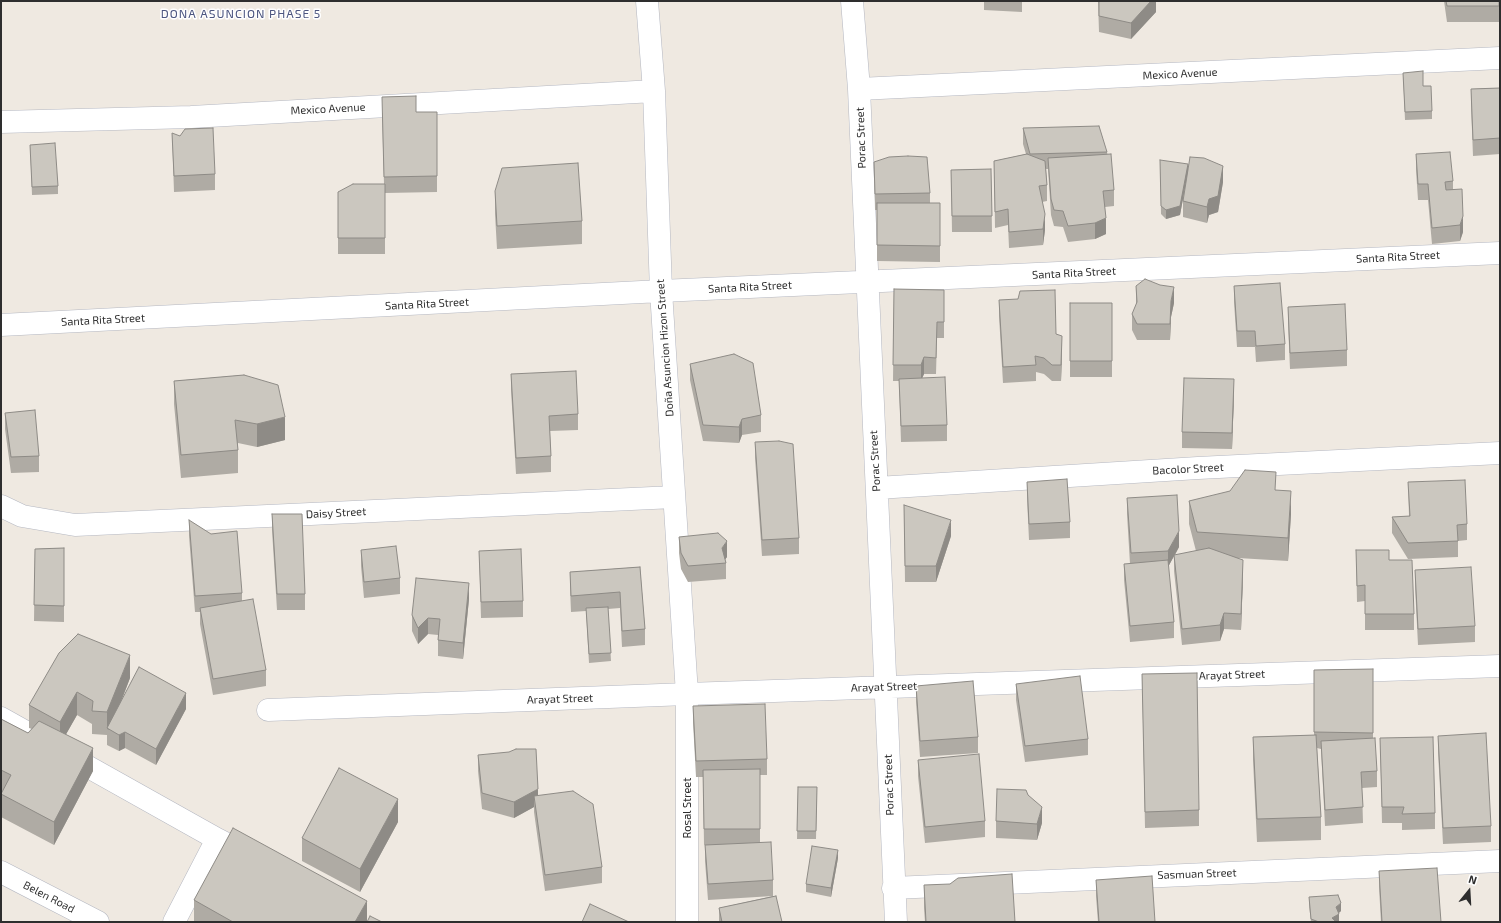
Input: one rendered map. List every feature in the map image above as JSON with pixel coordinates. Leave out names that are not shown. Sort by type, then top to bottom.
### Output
[{"type":"street","name":"Doña Asuncion Hizon Street","points":[[647,1],[654,91],[661,291],[687,694]]},
{"type":"street","name":"Porac Street","points":[[852,1],[859,89],[893,888],[896,922]]},
{"type":"street","name":"Mexico Avenue","points":[[859,89],[1500,58]]},
{"type":"street","name":"Mexico Avenue","points":[[1,122],[191,117],[654,91]]},
{"type":"street","name":"Santa Rita Street","points":[[1,326],[661,291],[1500,252]]},
{"type":"street","name":"Bacolor Street","points":[[877,488],[1198,468],[1500,454]]},
{"type":"street","name":"Daisy Street","points":[[1,506],[22,516],[75,525],[674,497]]},
{"type":"street","name":"Arayat Street","points":[[268,710],[1500,666]]},
{"type":"street","name":"Rosal Street","points":[[687,694],[687,922]]},
{"type":"street","points":[[1,718],[217,839],[272,867]]},
{"type":"street","points":[[174,922],[217,839]]},
{"type":"street","name":"Sasmuan Street","points":[[893,888],[1500,861]]},
{"type":"street","name":"Belen Road","points":[[1,872],[98,922]]},
{"type":"building","points":[[1099,1],[1151,1],[1131,23],[1099,16]]},
{"type":"building","points":[[1446,1],[1499,1],[1499,6],[1447,6]]},
{"type":"building","points":[[1423,71],[1423,86],[1431,86],[1432,111],[1405,112],[1403,73]]},
{"type":"building","points":[[1500,88],[1500,138],[1473,140],[1471,89]]},
{"type":"building","points":[[416,96],[416,112],[437,112],[437,176],[384,177],[382,97]]},
{"type":"building","points":[[1099,126],[1107,152],[1030,154],[1023,128]]},
{"type":"building","points":[[213,128],[215,174],[174,176],[172,133],[180,136],[185,129]]},
{"type":"building","points":[[55,143],[58,186],[32,187],[30,145]]},
{"type":"building","points":[[1450,152],[1453,181],[1445,182],[1446,190],[1462,189],[1463,216],[1460,225],[1432,228],[1428,184],[1418,184],[1416,154]]},
{"type":"building","points":[[1027,154],[1045,161],[1047,185],[1039,186],[1045,214],[1043,229],[1009,232],[1008,209],[995,212],[994,161]]},
{"type":"building","points":[[1111,154],[1114,190],[1103,191],[1106,218],[1095,223],[1068,226],[1063,211],[1054,210],[1051,199],[1048,158]]},
{"type":"building","points":[[889,157],[927,157],[930,193],[875,194],[874,162]]},
{"type":"building","points":[[1190,157],[1204,158],[1223,166],[1218,196],[1209,199],[1207,207],[1183,201]]},
{"type":"building","points":[[1160,160],[1188,164],[1180,206],[1166,210],[1161,206]]},
{"type":"building","points":[[578,163],[582,221],[497,226],[495,191],[502,168]]},
{"type":"building","points":[[991,169],[992,216],[952,216],[951,170]]},
{"type":"building","points":[[353,184],[385,184],[385,238],[338,238],[338,192]]},
{"type":"building","points":[[877,203],[940,203],[940,246],[877,245]]},
{"type":"building","points":[[1145,279],[1160,285],[1174,287],[1171,301],[1170,324],[1137,324],[1132,314],[1137,302],[1136,286]]},
{"type":"building","points":[[1280,283],[1285,344],[1256,346],[1255,331],[1237,331],[1234,286]]},
{"type":"building","points":[[894,289],[944,290],[944,322],[937,322],[936,358],[924,357],[921,365],[893,365]]},
{"type":"building","points":[[1055,290],[1056,334],[1062,336],[1061,365],[1052,365],[1044,358],[1035,356],[1036,365],[1003,367],[999,300],[1018,299],[1020,291]]},
{"type":"building","points":[[1070,303],[1112,303],[1112,361],[1070,361]]},
{"type":"building","points":[[1345,304],[1347,350],[1290,353],[1288,307]]},
{"type":"building","points":[[734,354],[753,363],[761,415],[742,419],[739,427],[703,425],[690,364]]},
{"type":"building","points":[[576,371],[578,414],[549,416],[551,456],[516,458],[511,374]]},
{"type":"building","points":[[244,375],[278,385],[285,417],[257,424],[235,420],[238,450],[181,455],[174,381]]},
{"type":"building","points":[[945,377],[947,425],[901,426],[899,379]]},
{"type":"building","points":[[1184,378],[1234,379],[1232,433],[1182,432]]},
{"type":"building","points":[[35,410],[39,456],[11,457],[5,413]]},
{"type":"building","points":[[779,441],[793,444],[799,538],[762,540],[755,442]]},
{"type":"building","points":[[1245,470],[1276,472],[1275,490],[1291,491],[1288,538],[1197,532],[1189,501],[1230,491]]},
{"type":"building","points":[[1067,479],[1070,522],[1029,524],[1027,482]]},
{"type":"building","points":[[1465,480],[1467,524],[1457,525],[1458,541],[1408,543],[1392,517],[1410,516],[1408,482]]},
{"type":"building","points":[[1177,495],[1179,531],[1168,551],[1131,553],[1127,498]]},
{"type":"building","points":[[904,505],[951,520],[936,566],[905,566]]},
{"type":"building","points":[[272,514],[302,514],[305,594],[277,594]]},
{"type":"building","points":[[189,520],[211,534],[237,531],[242,593],[195,596]]},
{"type":"building","points":[[718,533],[727,541],[722,548],[726,563],[688,566],[681,553],[679,537]]},
{"type":"building","points":[[396,546],[400,578],[364,582],[361,550]]},
{"type":"building","points":[[64,548],[64,606],[34,605],[35,549]]},
{"type":"building","points":[[1209,548],[1243,560],[1241,614],[1224,613],[1220,625],[1182,629],[1174,555]]},
{"type":"building","points":[[521,549],[523,601],[481,602],[479,551]]},
{"type":"building","points":[[1356,550],[1389,550],[1389,560],[1412,560],[1414,614],[1365,614],[1365,585],[1357,586]]},
{"type":"building","points":[[1168,560],[1174,622],[1130,626],[1124,564]]},
{"type":"building","points":[[640,567],[645,629],[622,631],[620,592],[571,596],[570,572]]},
{"type":"building","points":[[1471,567],[1475,626],[1418,629],[1415,570]]},
{"type":"building","points":[[416,578],[469,583],[463,643],[438,640],[440,619],[428,618],[418,628],[412,615]]},
{"type":"building","points":[[253,599],[266,670],[213,679],[200,608]]},
{"type":"building","points":[[608,607],[611,653],[589,654],[586,608]]},
{"type":"building","points":[[78,634],[130,655],[107,712],[92,711],[93,701],[77,692],[60,722],[29,705],[59,653]]},
{"type":"building","points":[[139,667],[186,693],[156,749],[125,732],[119,735],[107,728]]},
{"type":"building","points":[[1373,669],[1373,733],[1314,732],[1314,670]]},
{"type":"building","points":[[1197,673],[1199,810],[1145,812],[1142,674]]},
{"type":"building","points":[[1080,676],[1088,739],[1025,746],[1016,684]]},
{"type":"building","points":[[973,681],[978,737],[920,741],[916,686]]},
{"type":"building","points":[[765,704],[767,759],[696,761],[693,706]]},
{"type":"building","points":[[1,719],[28,733],[39,721],[93,748],[54,822],[1,794],[11,775],[1,770]]},
{"type":"building","points":[[1486,733],[1491,826],[1443,828],[1438,736]]},
{"type":"building","points":[[1316,735],[1321,817],[1257,819],[1253,737]]},
{"type":"building","points":[[1433,737],[1435,813],[1402,814],[1404,807],[1382,807],[1380,738]]},
{"type":"building","points":[[1375,738],[1377,771],[1361,772],[1363,807],[1325,810],[1321,741]]},
{"type":"building","points":[[516,749],[536,749],[538,789],[514,802],[482,793],[478,755],[509,752]]},
{"type":"building","points":[[979,754],[985,821],[925,827],[918,760]]},
{"type":"building","points":[[339,768],[398,799],[360,869],[302,838]]},
{"type":"building","points":[[760,769],[760,829],[704,829],[703,770]]},
{"type":"building","points":[[798,787],[817,787],[816,831],[797,831]]},
{"type":"building","points":[[997,789],[1026,790],[1028,795],[1042,807],[1037,824],[996,821]]},
{"type":"building","points":[[573,791],[593,804],[602,867],[545,875],[534,796]]},
{"type":"building","points":[[233,828],[367,901],[355,922],[233,922],[194,900]]},
{"type":"building","points":[[771,842],[773,880],[708,884],[705,845]]},
{"type":"building","points":[[812,846],[838,850],[831,888],[806,884]]},
{"type":"building","points":[[1437,868],[1441,922],[1382,922],[1379,871]]},
{"type":"building","points":[[1012,874],[1015,922],[926,922],[924,885],[950,884],[958,878]]},
{"type":"building","points":[[1152,876],[1155,922],[1099,922],[1096,880]]},
{"type":"building","points":[[1338,895],[1341,903],[1336,907],[1339,914],[1332,918],[1336,922],[1319,922],[1311,919],[1309,897]]},
{"type":"building","points":[[776,896],[782,922],[722,922],[719,908]]},
{"type":"building","points":[[590,904],[629,922],[582,922]]},
{"type":"building","points":[[370,916],[382,922],[367,922]]},
{"type":"district","name":"DONA ASUNCION PHASE 5","points":[[241,14]]}]
